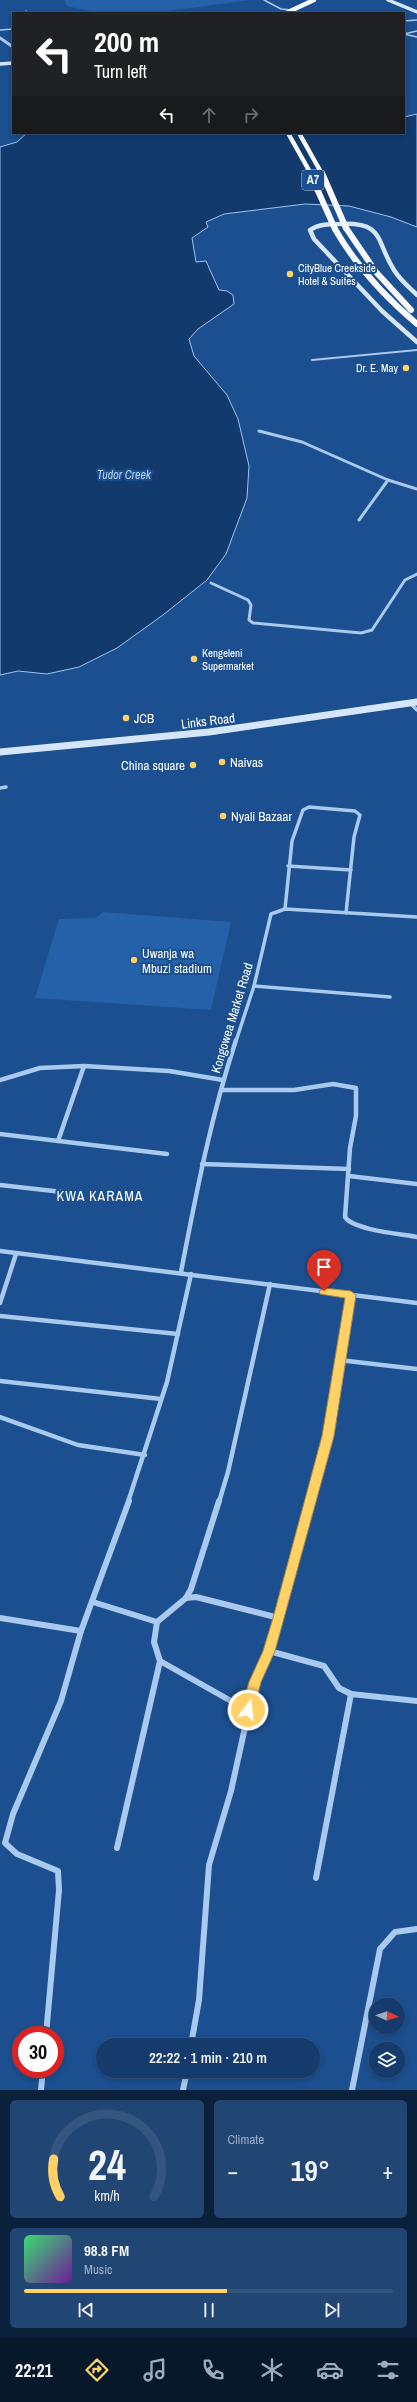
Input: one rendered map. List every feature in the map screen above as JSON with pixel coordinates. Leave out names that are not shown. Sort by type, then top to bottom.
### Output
[{"type":"highway","points":[[295,11],[316,2]]},
{"type":"highway","name":"A7","points":[[289,134],[316,184],[336,229],[351,256],[384,296],[417,324]]},
{"type":"highway","name":"A7","points":[[300,134],[323,176],[346,228],[360,252],[377,274],[417,315]]},
{"type":"main road","points":[[388,0],[417,13]]},
{"type":"main road","points":[[0,66],[12,63]]},
{"type":"main road","points":[[0,66],[12,66]]},
{"type":"main road","points":[[417,295],[394,270],[378,234],[372,228],[348,223],[311,228],[310,233],[382,311],[417,342]]},
{"type":"main road","name":"Links Road","points":[[0,752],[137,741],[262,727],[414,702]]},
{"type":"street","points":[[264,0],[281,9],[295,11]]},
{"type":"street","points":[[405,21],[417,19]]},
{"type":"street","points":[[0,30],[12,28]]},
{"type":"street","points":[[405,34],[417,31]]},
{"type":"street","points":[[405,34],[417,38]]},
{"type":"street","points":[[0,38],[12,46]]},
{"type":"street","points":[[312,360],[417,350]]},
{"type":"street","points":[[259,431],[302,442],[388,480],[417,489]]},
{"type":"street","points":[[359,520],[388,480]]},
{"type":"street","points":[[211,583],[248,600],[251,605],[249,620],[253,623],[361,633],[372,630],[405,580],[417,574]]},
{"type":"street","points":[[414,702],[417,710]]},
{"type":"street","points":[[0,788],[6,787]]},
{"type":"street","points":[[346,913],[354,837],[360,815],[355,811],[350,810],[308,807],[303,810],[292,841],[288,866],[285,909],[346,913],[417,917]]},
{"type":"street","points":[[288,866],[351,870]]},
{"type":"street","name":"Kongowea Market Road","points":[[181,1272],[202,1164],[224,1080],[254,986],[271,914],[285,909]]},
{"type":"street","points":[[254,986],[390,997]]},
{"type":"street","points":[[0,1080],[40,1068],[84,1066],[169,1071],[224,1080]]},
{"type":"street","points":[[58,1141],[84,1066]]},
{"type":"street","points":[[222,1090],[296,1090],[318,1085],[342,1084],[356,1088],[356,1116],[349,1169],[345,1217],[348,1222],[358,1226],[417,1237]]},
{"type":"street","points":[[0,1134],[168,1154]]},
{"type":"street","points":[[202,1164],[304,1166],[349,1169]]},
{"type":"street","points":[[349,1176],[417,1184]]},
{"type":"street","points":[[0,1185],[80,1194]]},
{"type":"street","points":[[0,1251],[181,1272],[417,1303]]},
{"type":"street","points":[[0,1303],[16,1254]]},
{"type":"street","points":[[47,2026],[59,1890],[58,1871],[48,1865],[13,1853],[5,1843],[13,1814],[61,1701],[80,1631],[93,1602],[146,1455],[178,1334],[192,1274]]},
{"type":"street","points":[[117,1848],[160,1661],[154,1642],[157,1622],[186,1598],[228,1472],[270,1284]]},
{"type":"street","points":[[192,2038],[199,2000],[210,1865],[231,1791],[255,1682],[269,1651],[279,1618],[328,1436],[339,1360],[351,1295]]},
{"type":"street","points":[[0,1316],[178,1334]]},
{"type":"street","points":[[339,1360],[417,1369]]},
{"type":"street","points":[[0,1381],[161,1399]]},
{"type":"street","points":[[0,1417],[78,1445],[146,1455]]},
{"type":"street","points":[[186,1598],[196,1597],[279,1618]]},
{"type":"street","points":[[93,1602],[157,1622]]},
{"type":"street","points":[[0,1618],[80,1631]]},
{"type":"street","points":[[269,1651],[312,1660],[324,1666],[339,1688],[351,1694],[417,1701]]},
{"type":"street","points":[[160,1661],[248,1710]]},
{"type":"street","points":[[316,1878],[351,1694]]},
{"type":"street","points":[[352,2090],[380,1949],[395,1932],[417,1929]]},
{"type":"street","points":[[41,2090],[42,2078]]},
{"type":"street","points":[[183,2090],[186,2078]]},
{"type":"shaded area","points":[[64,0],[251,0],[159,12],[100,12],[67,6]]},
{"type":"shaded area","name":"Uwanja wa Mbuzi stadium","points":[[103,912],[231,922],[211,1010],[35,998],[59,919],[96,918]]},
{"type":"water","name":"Tudor Creek","points":[[417,114],[417,227],[391,217],[349,206],[305,204],[224,214],[206,222],[208,227],[192,238],[196,262],[206,261],[219,290],[227,291],[233,295],[234,304],[198,329],[189,339],[194,356],[227,395],[238,419],[249,466],[247,498],[226,554],[207,580],[163,615],[117,648],[79,667],[47,674],[18,671],[0,675],[0,147],[17,142],[26,134],[405,134],[405,117]]},
{"type":"place","name":"CityBlue Creekside Hotel & Suites","points":[[290,274]]},
{"type":"place","name":"Dr. E. May","points":[[406,368]]},
{"type":"place","name":"Kengeleni Supermarket","points":[[194,659]]},
{"type":"place","name":"JCB","points":[[126,718]]},
{"type":"place","name":"Naivas","points":[[222,762]]},
{"type":"place","name":"China square","points":[[193,765]]},
{"type":"place","name":"Nyali Bazaar","points":[[223,816]]},
{"type":"place","name":"Uwanja wa Mbuzi stadium","points":[[134,960]]},
{"type":"district","name":"KWA KARAMA","points":[[100,1196]]},
{"type":"route","points":[[248,1710],[255,1682],[269,1651],[279,1618],[328,1436],[339,1360],[351,1295],[324,1291]]}]
